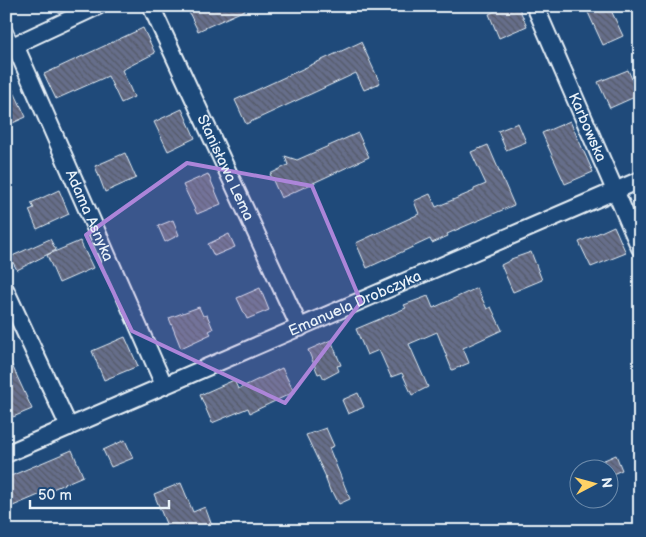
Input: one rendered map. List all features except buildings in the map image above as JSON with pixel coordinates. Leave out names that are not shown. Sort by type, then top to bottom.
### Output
[{"type":"street","points":[[10,47],[98,6]]},
{"type":"street","name":"Stanisława Lema","points":[[151,6],[300,328]]},
{"type":"street","name":"Karbowska","points":[[535,6],[640,248]]},
{"type":"street","name":"Adama Asnyka","points":[[10,47],[164,385]]},
{"type":"street","name":"Emanuela Drobczyka","points":[[6,454],[640,180]]},
{"type":"street","points":[[6,291],[69,427]]},
{"type":"lane","points":[[6,26],[10,47]]},
{"type":"highlighted area","points":[[187,163],[312,186],[361,302],[285,403],[132,331],[86,235]]}]
